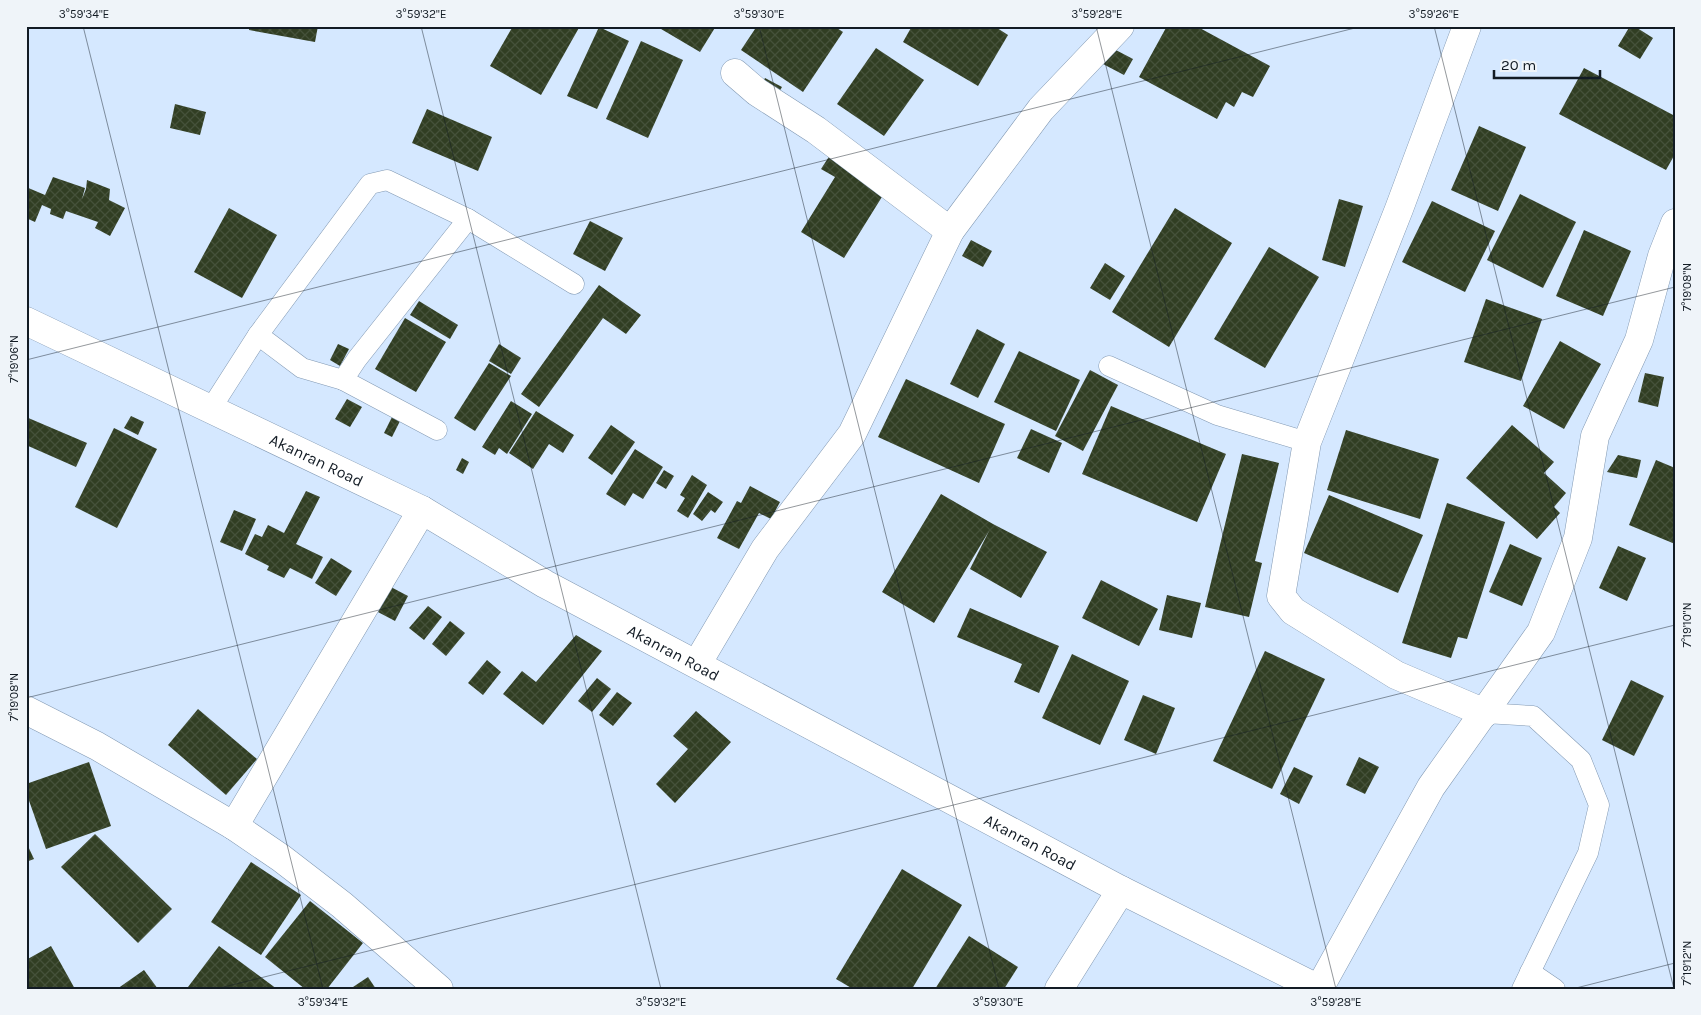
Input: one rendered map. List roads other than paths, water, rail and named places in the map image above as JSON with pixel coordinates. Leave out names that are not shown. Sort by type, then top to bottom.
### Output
[{"type":"street","points":[[697,664],[765,550],[852,434],[950,231],[1041,109],[1120,26]]},
{"type":"street","points":[[1467,26],[1400,209],[1307,442],[1281,596],[1292,611],[1396,674],[1485,713]]},
{"type":"street","points":[[735,72],[757,92],[816,130],[950,231]]},
{"type":"street","points":[[1319,989],[1431,787],[1541,632],[1578,538],[1595,436],[1640,340],[1662,256],[1675,222]]},
{"type":"street","name":"Akanran Road","points":[[26,321],[422,510],[545,584],[1122,890],[1319,989]]},
{"type":"street","points":[[234,826],[422,510]]},
{"type":"street","points":[[26,710],[97,746],[234,826],[281,858],[342,905],[439,989]]},
{"type":"street","points":[[1059,989],[1122,890]]},
{"type":"lane","points":[[210,410],[258,335],[370,184],[387,180],[468,219],[574,284]]},
{"type":"lane","points":[[343,380],[357,359],[468,219]]},
{"type":"lane","points":[[258,335],[302,368],[343,380],[437,430]]},
{"type":"lane","points":[[1109,366],[1218,415],[1307,442]]},
{"type":"lane","points":[[1485,713],[1533,716],[1581,760],[1599,805],[1588,853],[1526,981],[1555,989]]}]
